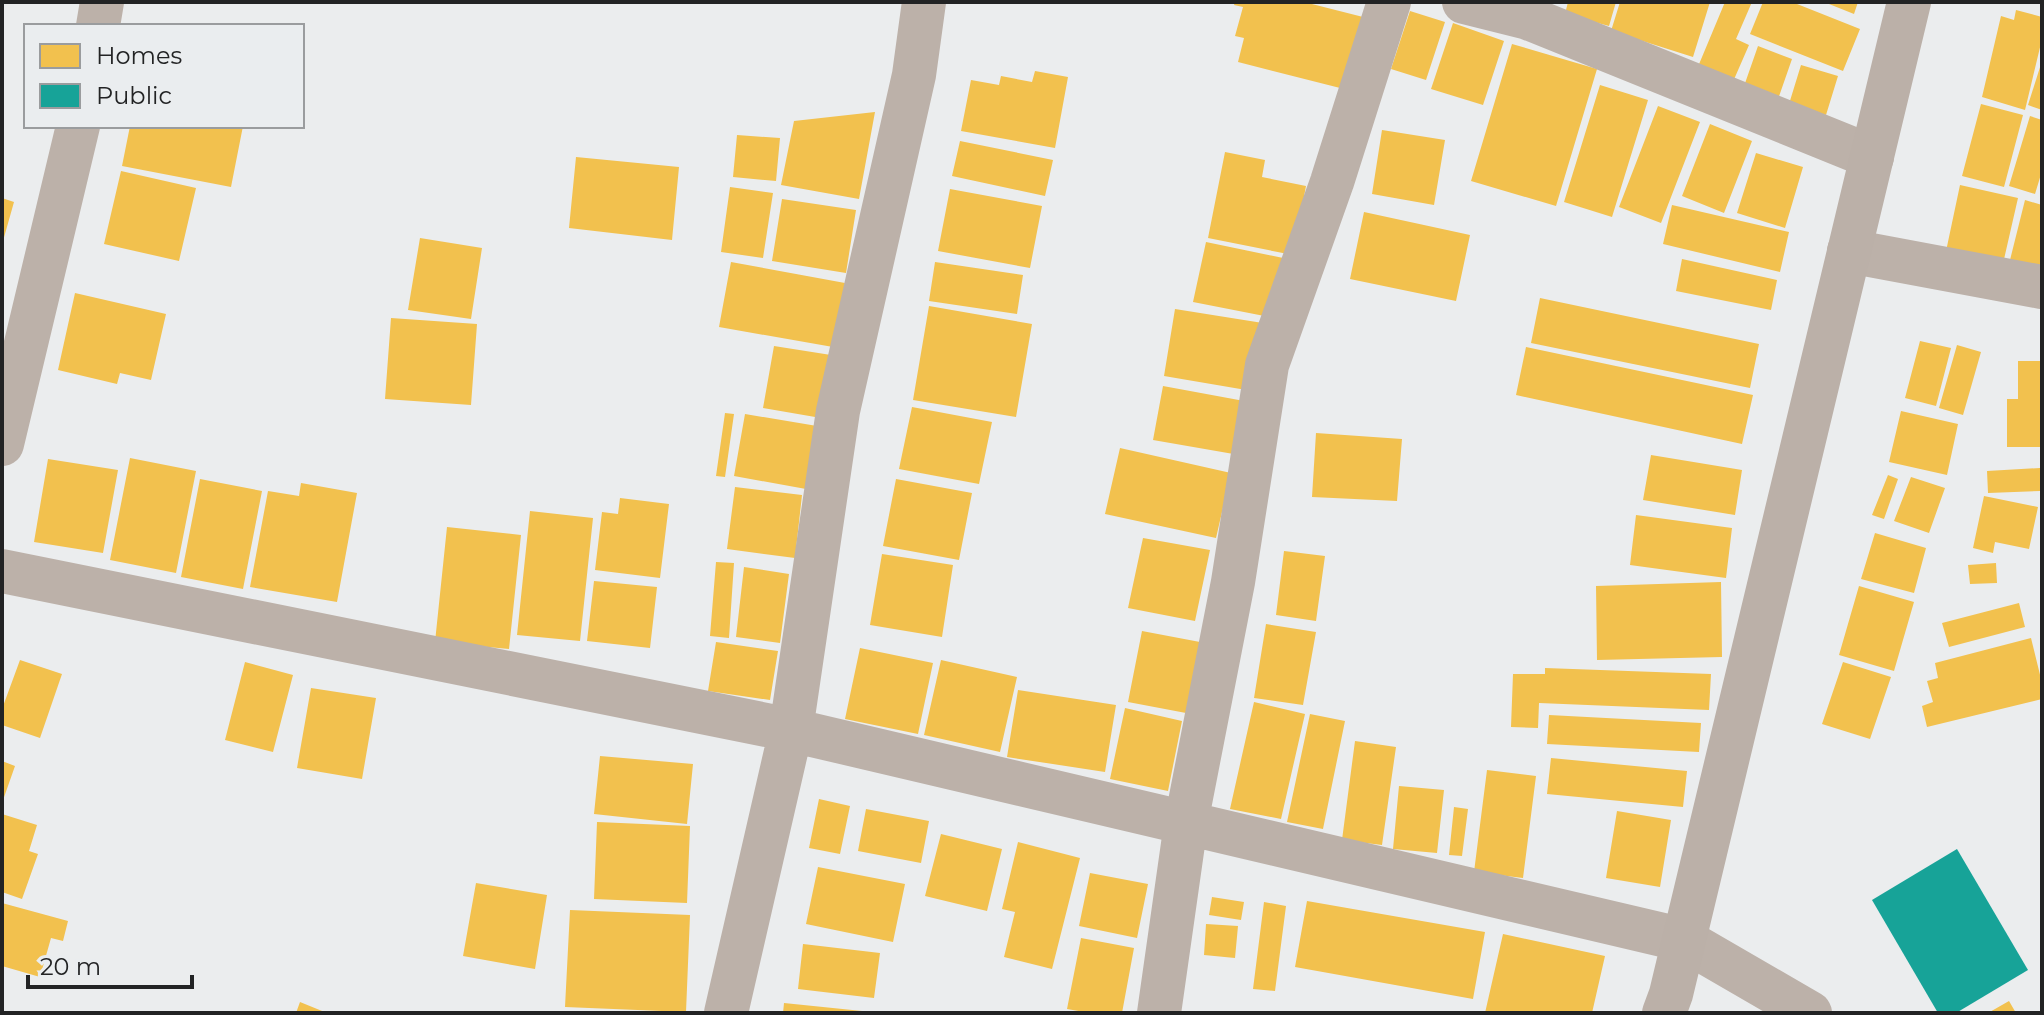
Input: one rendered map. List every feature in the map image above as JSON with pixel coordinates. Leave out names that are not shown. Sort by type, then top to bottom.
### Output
[{"type":"street","points":[[98,24],[102,2]]},
{"type":"street","points":[[726,1013],[791,730],[838,411],[914,75],[924,2]]},
{"type":"street","points":[[1159,1013],[1186,823],[1233,582],[1267,365],[1332,182],[1389,2]]},
{"type":"street","points":[[1464,2],[1528,18],[1872,157]]},
{"type":"street","points":[[1664,1013],[1909,2]]},
{"type":"street","points":[[2,444],[78,128]]},
{"type":"street","points":[[1849,251],[2042,287]]},
{"type":"street","points":[[2,571],[791,730],[1684,940],[1810,1013]]},
{"type":"building: Homes","points":[[1235,2],[1304,2],[1367,18],[1348,90],[1238,62],[1244,38],[1235,36],[1243,7],[1234,5]]},
{"type":"building: Homes","points":[[1568,2],[1616,2],[1609,26],[1565,14]]},
{"type":"building: Homes","points":[[1620,2],[1710,2],[1693,57],[1611,31]]},
{"type":"building: Homes","points":[[1725,2],[1752,2],[1736,39],[1749,45],[1732,84],[1697,69]]},
{"type":"building: Homes","points":[[1763,2],[1792,2],[1860,29],[1843,71],[1750,34]]},
{"type":"building: Homes","points":[[1824,2],[1858,2],[1854,14]]},
{"type":"building: Homes","points":[[2016,10],[2042,17],[2042,39],[2025,110],[1982,97],[2001,16],[2014,20]]},
{"type":"building: Homes","points":[[1410,11],[1445,22],[1426,80],[1391,69]]},
{"type":"building: Homes","points":[[1453,23],[1504,41],[1483,105],[1431,89]]},
{"type":"building: Homes","points":[[1512,44],[1597,69],[1556,206],[1471,181]]},
{"type":"building: Homes","points":[[1758,46],[1792,59],[1777,102],[1743,89]]},
{"type":"building: Homes","points":[[2042,64],[2042,110],[2028,105]]},
{"type":"building: Homes","points":[[1801,65],[1838,76],[1826,115],[1789,104]]},
{"type":"building: Homes","points":[[1035,71],[1068,77],[1055,148],[961,131],[971,80],[999,85],[1001,76],[1032,82]]},
{"type":"building: Homes","points":[[1600,85],[1648,100],[1612,217],[1564,202]]},
{"type":"building: Homes","points":[[1981,104],[2023,115],[2004,187],[1962,176]]},
{"type":"building: Homes","points":[[1658,106],[1700,122],[1661,223],[1619,207]]},
{"type":"building: Homes","points":[[875,112],[859,199],[781,185],[794,121]]},
{"type":"building: Homes","points":[[2030,116],[2042,120],[2042,171],[2035,194],[2009,186]]},
{"type":"building: Homes","points":[[1710,124],[1752,141],[1724,213],[1682,196]]},
{"type":"building: Homes","points":[[130,128],[243,128],[231,187],[122,166]]},
{"type":"building: Homes","points":[[1382,130],[1445,140],[1434,205],[1372,194]]},
{"type":"building: Homes","points":[[737,135],[780,138],[776,181],[733,177]]},
{"type":"building: Homes","points":[[960,141],[1053,160],[1045,196],[952,176]]},
{"type":"building: Homes","points":[[1225,152],[1265,160],[1262,177],[1306,186],[1293,255],[1208,238]]},
{"type":"building: Homes","points":[[1756,153],[1803,167],[1785,228],[1737,213]]},
{"type":"building: Homes","points":[[576,157],[679,167],[672,240],[569,228]]},
{"type":"building: Homes","points":[[121,171],[196,188],[179,261],[104,244]]},
{"type":"building: Homes","points":[[1960,185],[2018,198],[2002,268],[1945,256]]},
{"type":"building: Homes","points":[[730,187],[773,193],[763,258],[721,252]]},
{"type":"building: Homes","points":[[950,189],[1042,206],[1030,268],[938,251]]},
{"type":"building: Homes","points":[[2,198],[14,202],[3,241],[2,241]]},
{"type":"building: Homes","points":[[782,199],[856,210],[846,273],[772,261]]},
{"type":"building: Homes","points":[[2025,200],[2042,205],[2042,263],[2038,277],[2008,268]]},
{"type":"building: Homes","points":[[1672,205],[1789,232],[1780,272],[1663,244]]},
{"type":"building: Homes","points":[[1364,212],[1470,235],[1456,301],[1350,279]]},
{"type":"building: Homes","points":[[420,238],[482,248],[471,319],[408,310]]},
{"type":"building: Homes","points":[[1206,242],[1288,259],[1275,318],[1193,302]]},
{"type":"building: Homes","points":[[1682,259],[1777,280],[1771,310],[1676,291]]},
{"type":"building: Homes","points":[[731,262],[845,283],[833,347],[719,327]]},
{"type":"building: Homes","points":[[935,262],[1023,275],[1017,314],[929,301]]},
{"type":"building: Homes","points":[[75,293],[166,314],[151,380],[120,373],[117,384],[58,370]]},
{"type":"building: Homes","points":[[1540,298],[1759,344],[1750,388],[1531,343]]},
{"type":"building: Homes","points":[[929,306],[1032,324],[1016,417],[913,400]]},
{"type":"building: Homes","points":[[1175,309],[1269,324],[1258,392],[1164,376]]},
{"type":"building: Homes","points":[[391,318],[477,324],[471,405],[385,399]]},
{"type":"building: Homes","points":[[1920,341],[1951,348],[1936,406],[1905,398]]},
{"type":"building: Homes","points":[[1957,345],[1981,352],[1963,415],[1939,408]]},
{"type":"building: Homes","points":[[774,346],[831,355],[821,418],[763,408]]},
{"type":"building: Homes","points":[[1526,347],[1753,395],[1742,444],[1516,395]]},
{"type":"building: Homes","points":[[2018,361],[2042,361],[2042,447],[2007,447],[2007,399],[2018,399]]},
{"type":"building: Homes","points":[[1163,386],[1255,403],[1245,456],[1153,440]]},
{"type":"building: Homes","points":[[912,407],[992,422],[979,484],[899,469]]},
{"type":"building: Homes","points":[[1901,411],[1958,424],[1947,475],[1889,462]]},
{"type":"building: Homes","points":[[725,413],[734,414],[725,477],[716,476]]},
{"type":"building: Homes","points":[[745,414],[817,426],[806,489],[734,476]]},
{"type":"building: Homes","points":[[1316,433],[1402,439],[1397,501],[1312,497]]},
{"type":"building: Homes","points":[[1120,448],[1231,473],[1216,538],[1105,514]]},
{"type":"building: Homes","points":[[1651,455],[1742,470],[1735,515],[1643,500]]},
{"type":"building: Homes","points":[[130,458],[196,471],[176,573],[110,560]]},
{"type":"building: Homes","points":[[48,459],[118,470],[103,553],[34,542]]},
{"type":"building: Homes","points":[[2040,468],[2040,491],[1988,493],[1987,471]]},
{"type":"building: Homes","points":[[1888,475],[1898,479],[1884,519],[1872,515]]},
{"type":"building: Homes","points":[[1911,477],[1945,488],[1929,533],[1894,521]]},
{"type":"building: Homes","points":[[200,479],[262,491],[243,589],[181,577]]},
{"type":"building: Homes","points":[[896,479],[972,493],[959,560],[883,546]]},
{"type":"building: Homes","points":[[301,483],[357,493],[337,602],[250,587],[268,491],[299,496]]},
{"type":"building: Homes","points":[[735,487],[802,495],[795,558],[727,549]]},
{"type":"building: Homes","points":[[1984,496],[2038,507],[2029,549],[1995,542],[1993,553],[1973,548]]},
{"type":"building: Homes","points":[[620,498],[669,504],[660,578],[595,570],[602,512],[618,514]]},
{"type":"building: Homes","points":[[530,511],[593,518],[580,641],[517,635]]},
{"type":"building: Homes","points":[[1636,515],[1732,528],[1726,578],[1630,565]]},
{"type":"building: Homes","points":[[447,527],[521,535],[509,649],[435,642]]},
{"type":"building: Homes","points":[[1875,533],[1926,548],[1914,593],[1861,579]]},
{"type":"building: Homes","points":[[1143,538],[1210,550],[1195,621],[1128,608]]},
{"type":"building: Homes","points":[[1284,551],[1325,556],[1316,621],[1276,615]]},
{"type":"building: Homes","points":[[882,554],[953,565],[942,637],[870,625]]},
{"type":"building: Homes","points":[[716,562],[734,563],[729,638],[710,636]]},
{"type":"building: Homes","points":[[1996,563],[1997,583],[1970,584],[1968,565]]},
{"type":"building: Homes","points":[[744,567],[789,574],[780,643],[736,637]]},
{"type":"building: Homes","points":[[594,581],[657,587],[650,648],[587,641]]},
{"type":"building: Homes","points":[[1721,582],[1722,657],[1597,660],[1596,586]]},
{"type":"building: Homes","points":[[1859,586],[1914,602],[1894,671],[1839,655]]},
{"type":"building: Homes","points":[[2019,603],[2025,627],[1949,647],[1942,623]]},
{"type":"building: Homes","points":[[1266,624],[1316,632],[1303,705],[1254,698]]},
{"type":"building: Homes","points":[[1142,631],[1200,642],[1186,713],[1128,702]]},
{"type":"building: Homes","points":[[2031,638],[2042,683],[2042,699],[1927,727],[1922,706],[1933,702],[1927,681],[1938,678],[1935,663]]},
{"type":"building: Homes","points":[[716,642],[778,651],[770,700],[708,691]]},
{"type":"building: Homes","points":[[860,648],[933,663],[918,734],[845,719]]},
{"type":"building: Homes","points":[[20,660],[62,674],[40,738],[2,725],[2,709]]},
{"type":"building: Homes","points":[[941,660],[1017,677],[1000,752],[924,735]]},
{"type":"building: Homes","points":[[245,662],[293,675],[273,752],[225,740]]},
{"type":"building: Homes","points":[[1843,662],[1891,677],[1870,739],[1822,724]]},
{"type":"building: Homes","points":[[1545,668],[1711,674],[1709,710],[1539,703],[1538,728],[1511,727],[1513,674],[1545,674]]},
{"type":"building: Homes","points":[[311,688],[376,698],[362,779],[297,768]]},
{"type":"building: Homes","points":[[1018,690],[1116,705],[1105,772],[1007,757]]},
{"type":"building: Homes","points":[[1254,702],[1305,714],[1281,819],[1230,809]]},
{"type":"building: Homes","points":[[1125,708],[1182,721],[1168,791],[1110,779]]},
{"type":"building: Homes","points":[[1310,714],[1345,721],[1323,829],[1287,822]]},
{"type":"building: Homes","points":[[1549,715],[1701,723],[1699,752],[1547,744]]},
{"type":"building: Homes","points":[[1355,741],[1396,747],[1382,845],[1342,840]]},
{"type":"building: Homes","points":[[600,756],[693,764],[687,824],[594,814]]},
{"type":"building: Homes","points":[[1551,758],[1687,771],[1683,807],[1547,794]]},
{"type":"building: Homes","points":[[2,761],[15,766],[2,803]]},
{"type":"building: Homes","points":[[1487,770],[1536,776],[1523,878],[1474,872]]},
{"type":"building: Homes","points":[[1399,786],[1444,790],[1437,853],[1393,849]]},
{"type":"building: Homes","points":[[819,799],[850,806],[840,854],[809,848]]},
{"type":"building: Homes","points":[[1454,807],[1468,809],[1462,856],[1449,855]]},
{"type":"building: Homes","points":[[866,809],[929,821],[921,863],[858,851]]},
{"type":"building: Homes","points":[[1617,811],[1671,820],[1660,887],[1606,878]]},
{"type":"building: Homes","points":[[2,814],[37,825],[29,851],[38,854],[22,899],[2,892]]},
{"type":"building: Homes","points":[[597,822],[690,826],[687,903],[594,899]]},
{"type":"building: Homes","points":[[941,834],[1002,849],[987,911],[925,896]]},
{"type":"building: Homes","points":[[1018,842],[1080,858],[1052,969],[1004,957],[1015,912],[1002,909]]},
{"type":"building: Homes","points":[[818,867],[905,884],[893,942],[806,924]]},
{"type":"building: Homes","points":[[1090,873],[1148,884],[1137,938],[1079,926]]},
{"type":"building: Homes","points":[[476,883],[547,895],[535,969],[463,956]]},
{"type":"building: Homes","points":[[1212,897],[1244,902],[1241,920],[1209,915]]},
{"type":"building: Homes","points":[[1307,901],[1485,932],[1473,999],[1295,967]]},
{"type":"building: Homes","points":[[1264,902],[1286,906],[1275,991],[1253,989]]},
{"type":"building: Homes","points":[[2,903],[68,921],[63,941],[51,938],[40,977],[2,966]]},
{"type":"building: Homes","points":[[570,910],[690,915],[686,1012],[565,1007]]},
{"type":"building: Homes","points":[[1206,924],[1238,926],[1235,958],[1204,955]]},
{"type":"building: Homes","points":[[1503,934],[1605,956],[1592,1013],[1485,1013]]},
{"type":"building: Homes","points":[[1081,938],[1134,948],[1122,1013],[1067,1009]]},
{"type":"building: Homes","points":[[803,944],[880,953],[874,998],[798,989]]},
{"type":"building: Homes","points":[[2009,1001],[2016,1013],[1988,1013]]},
{"type":"building: Homes","points":[[300,1002],[327,1013],[296,1013]]},
{"type":"building: Homes","points":[[784,1003],[862,1011],[862,1013],[783,1013]]},
{"type":"building: Public","points":[[1957,849],[2028,970],[1956,1013],[1938,1013],[1872,900]]}]
